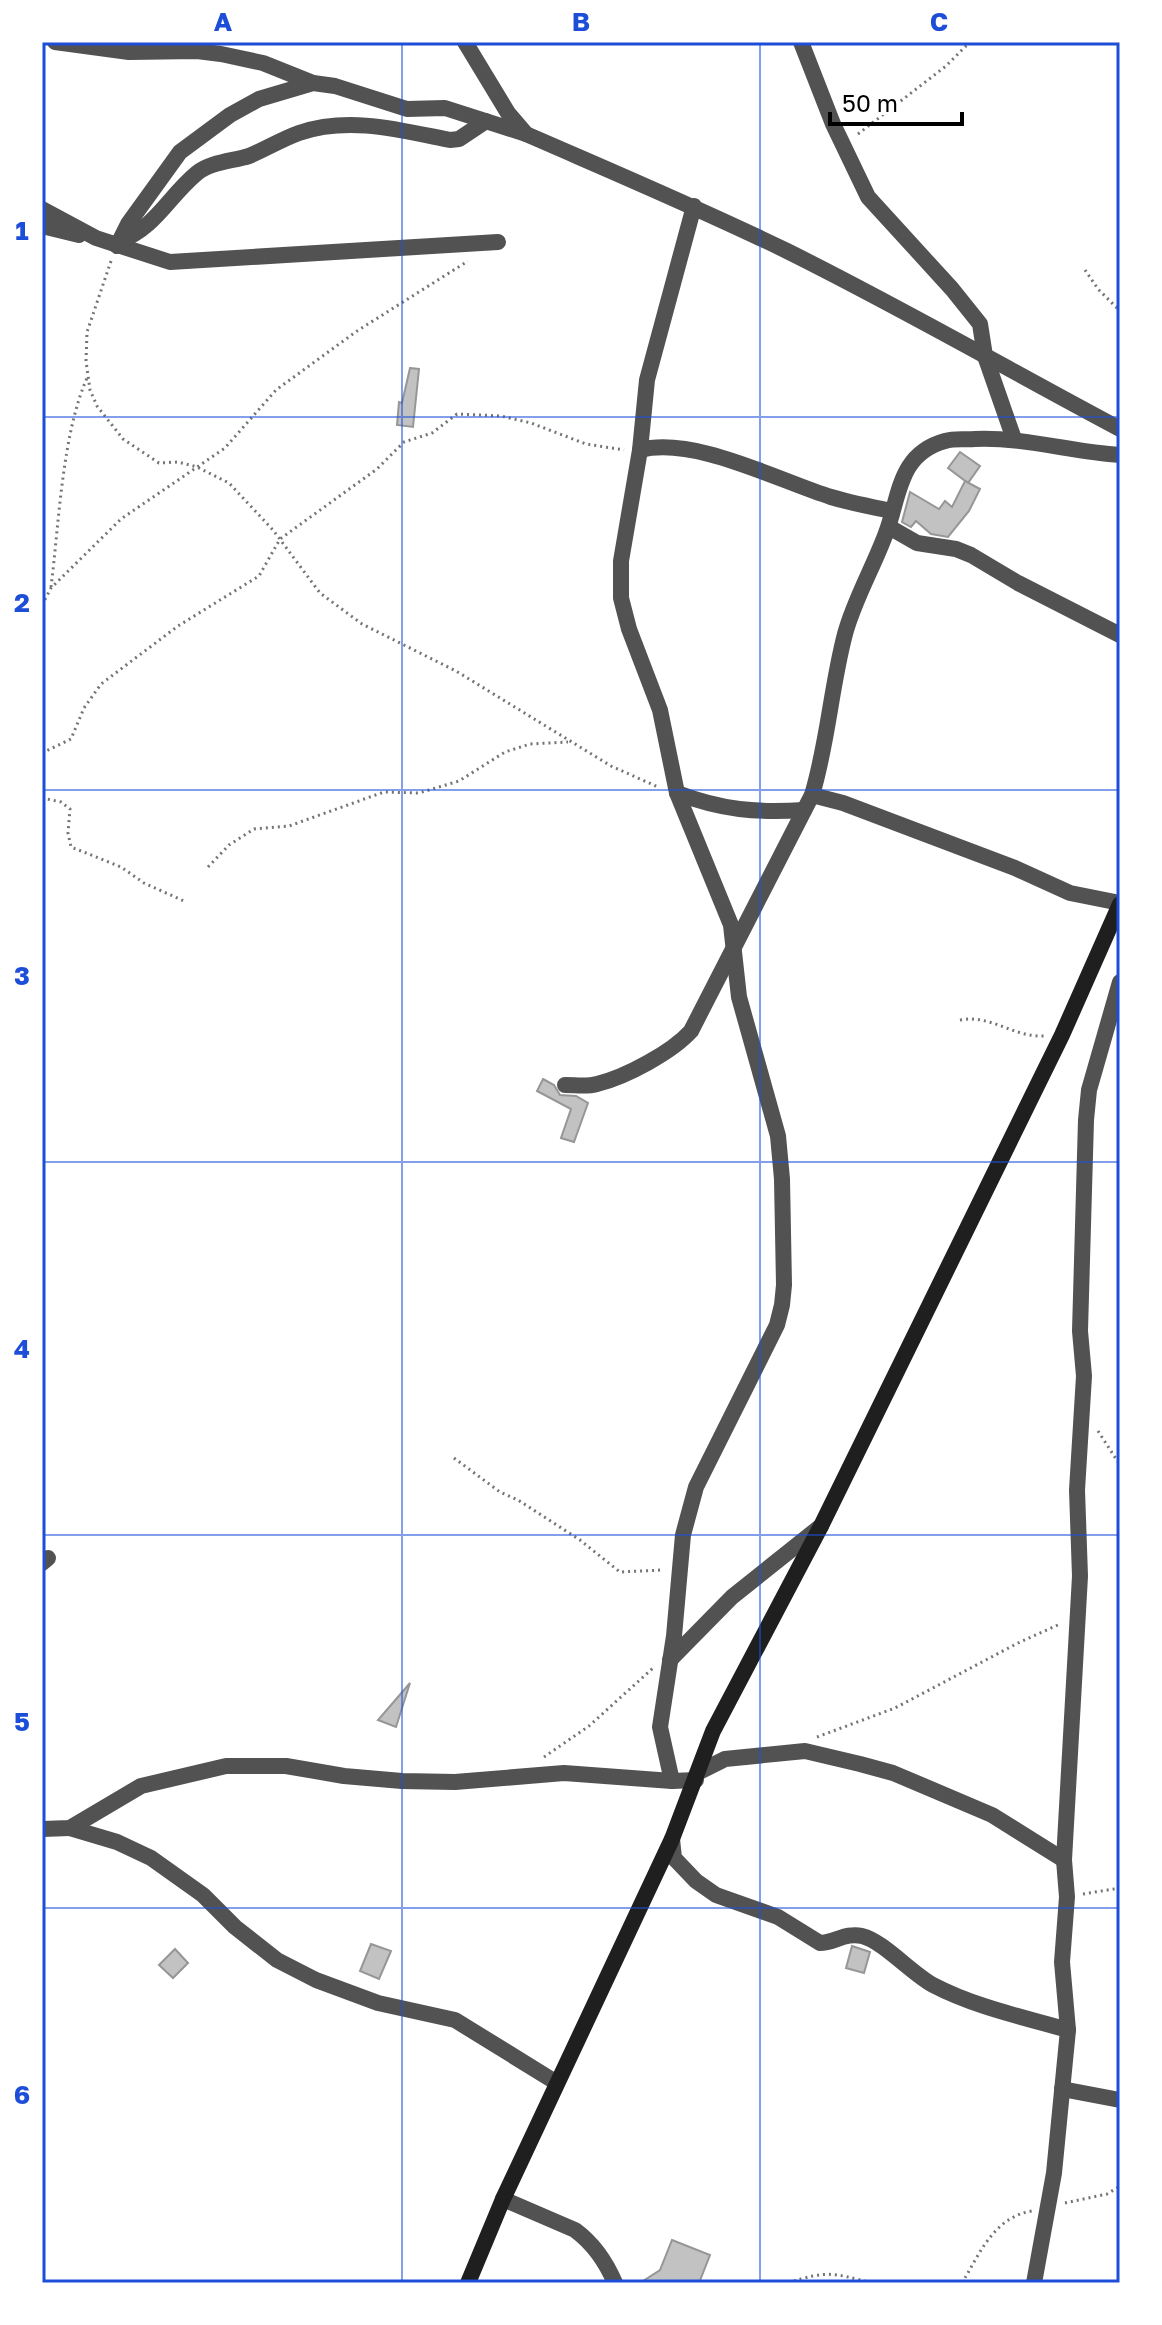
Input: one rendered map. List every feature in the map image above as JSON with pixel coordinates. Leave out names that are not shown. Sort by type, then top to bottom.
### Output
[{"type":"street","points":[[55,42],[129,52],[197,51],[221,54],[263,63],[313,83],[349,90],[407,109],[445,108],[526,134],[694,206],[790,252],[1120,429]]},
{"type":"street","points":[[465,42],[508,113],[526,134]]},
{"type":"street","points":[[801,42],[843,147],[868,197],[980,324],[985,356],[1014,439]]},
{"type":"street","points":[[118,244],[128,224],[180,152],[230,115],[259,99],[313,83]]},
{"type":"street","points":[[118,244],[150,224],[171,197],[200,170],[275,146],[298,133],[352,123],[450,140],[459,139],[486,121]]},
{"type":"street","points":[[672,1781],[660,1727],[682,1570],[683,1535],[696,1487],[777,1325],[782,1305],[783,1210],[778,1136],[739,997],[734,946],[725,910],[677,793],[668,736],[629,629],[621,598],[621,561],[640,450],[647,380],[694,206]]},
{"type":"street","points":[[42,209],[96,238]]},
{"type":"street","points":[[42,226],[118,244],[170,262],[498,242]]},
{"type":"street","points":[[565,1085],[598,1084],[648,1062],[679,1044],[691,1031],[808,802],[821,765],[846,631],[890,519],[902,478],[918,456],[932,445],[949,440],[1014,439],[1120,455]]},
{"type":"street","points":[[640,450],[666,445],[700,452],[890,519],[917,543],[971,555],[1018,583],[1120,635]]},
{"type":"street","points":[[468,2283],[503,2199],[672,1839],[713,1731],[821,1526],[1062,1035],[1120,904],[1070,893],[1015,868],[843,803],[808,802],[756,813],[733,810],[677,793]]},
{"type":"street","points":[[1034,2283],[1048,2204],[1068,2030],[1062,1962],[1067,1897],[1064,1860],[1080,1576],[1077,1490],[1083,1398],[1080,1297],[1087,1106],[1120,982]]},
{"type":"street","points":[[670,1660],[732,1597],[821,1526]]},
{"type":"street","points":[[70,1828],[141,1786],[226,1766],[286,1766],[344,1776],[402,1781],[455,1782],[564,1773],[672,1781],[698,1776],[725,1759],[805,1751],[893,1773],[992,1815],[1064,1860]]},
{"type":"street","points":[[42,1829],[70,1828],[117,1842],[151,1858],[203,1895],[235,1927],[277,1960],[316,1980],[378,2003],[455,2020],[557,2083]]},
{"type":"street","points":[[672,1839],[674,1858],[685,1872],[716,1895],[778,1917],[820,1943],[849,1935],[862,1936],[876,1942],[911,1970],[952,1995],[1068,2030]]},
{"type":"street","points":[[1062,2089],[1120,2100]]},
{"type":"street","points":[[503,2199],[575,2230],[586,2238],[606,2263],[615,2283]]},
{"type":"path","points":[[843,147],[946,66],[970,42]]},
{"type":"path","points":[[118,244],[87,332],[88,375],[97,406],[123,439],[159,463],[178,462],[197,467],[229,483],[280,539],[320,593],[362,624],[456,671],[641,781],[677,793]]},
{"type":"path","points":[[42,605],[51,588],[121,519],[225,448],[276,390],[357,331],[472,258]]},
{"type":"path","points":[[1085,270],[1098,289],[1120,311]]},
{"type":"path","points":[[51,588],[70,438],[77,400],[88,375]]},
{"type":"path","points":[[42,753],[71,739],[84,708],[101,684],[178,626],[259,576],[280,539],[377,469],[404,442],[432,433],[457,414],[501,416],[531,423],[586,444],[613,450],[640,450]]},
{"type":"path","points":[[208,867],[229,845],[254,829],[289,826],[384,792],[419,793],[459,781],[505,752],[530,744],[571,742]]},
{"type":"path","points":[[42,798],[61,802],[70,809],[68,833],[71,847],[121,867],[144,883],[186,902]]},
{"type":"path","points":[[960,1020],[986,1020],[1022,1036],[1062,1035]]},
{"type":"path","points":[[1083,1398],[1100,1434],[1120,1465]]},
{"type":"path","points":[[454,1458],[500,1492],[518,1500],[580,1540],[620,1572],[682,1570]]},
{"type":"path","points":[[811,1739],[895,1708],[1018,1643],[1077,1616]]},
{"type":"path","points":[[513,1776],[589,1726],[650,1670],[670,1660]]},
{"type":"path","points":[[1067,1897],[1120,1888]]},
{"type":"path","points":[[962,2283],[1000,2223],[1048,2204],[1083,2201],[1107,2194],[1120,2186]]},
{"type":"path","points":[[788,2283],[820,2273],[832,2273],[872,2283]]},
{"type":"building","points":[[410,368],[419,369],[413,427],[397,425],[399,402],[402,403]]},
{"type":"building","points":[[960,452],[980,466],[968,483],[948,468]]},
{"type":"building","points":[[965,481],[980,489],[969,511],[948,537],[931,534],[916,521],[911,527],[902,522],[910,492],[939,509],[945,501],[952,507]]},
{"type":"building","points":[[543,1079],[554,1085],[560,1095],[576,1096],[588,1103],[574,1142],[561,1138],[571,1109],[537,1091]]},
{"type":"building","points":[[410,1683],[396,1727],[378,1720]]},
{"type":"building","points":[[371,1944],[391,1951],[379,1979],[360,1971]]},
{"type":"building","points":[[852,1946],[870,1952],[864,1973],[846,1968]]},
{"type":"building","points":[[175,1949],[188,1963],[173,1978],[159,1965]]},
{"type":"building","points":[[672,2240],[710,2255],[699,2283],[640,2283],[660,2270]]}]
